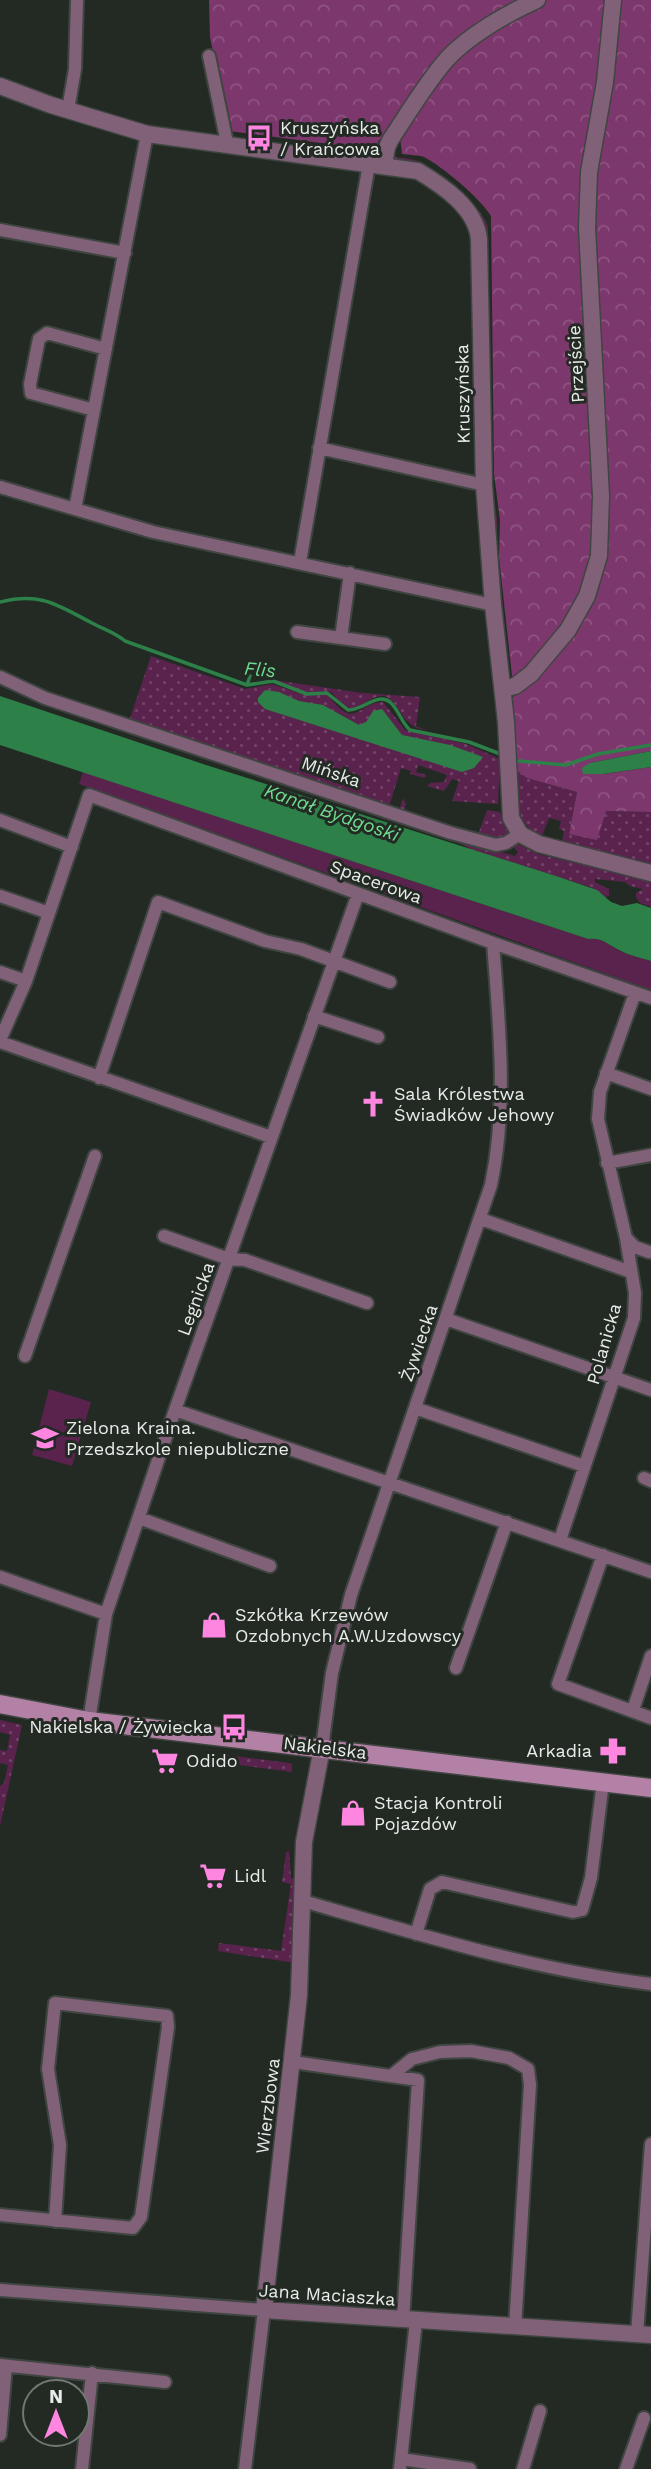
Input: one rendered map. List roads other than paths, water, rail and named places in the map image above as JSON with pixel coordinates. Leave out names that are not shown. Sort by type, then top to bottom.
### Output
[{"type":"main road","name":"Nakielska","points":[[0,1704],[89,1721],[651,1788]]},
{"type":"street","points":[[68,110],[75,69],[77,0]]},
{"type":"street","points":[[300,562],[319,448],[376,165],[391,139],[449,58],[489,27],[537,0]]},
{"type":"street","name":"Przejście","points":[[503,689],[515,686],[531,674],[568,630],[587,596],[599,556],[601,496],[587,228],[589,172],[605,82],[613,0]]},
{"type":"street","points":[[209,56],[226,138],[225,145]]},
{"type":"street","name":"Kruszyńska","points":[[0,86],[146,134],[407,168],[427,176],[471,213],[476,221],[479,239],[484,485],[493,605],[503,689],[510,812],[512,822],[520,834]]},
{"type":"street","points":[[75,509],[146,134]]},
{"type":"street","points":[[0,230],[125,253]]},
{"type":"street","points":[[94,410],[31,393],[30,384],[38,339],[47,333],[106,349]]},
{"type":"street","points":[[319,448],[484,485]]},
{"type":"street","points":[[0,487],[153,532],[493,605]]},
{"type":"street","points":[[341,638],[350,573]]},
{"type":"street","points":[[297,632],[385,644]]},
{"type":"street","name":"Mińska","points":[[0,677],[45,698],[451,833],[496,845],[506,843],[520,834]]},
{"type":"street","name":"Spacerowa","points":[[72,846],[89,795],[651,998]]},
{"type":"street","points":[[0,820],[72,846],[26,981],[0,1041],[271,1137]]},
{"type":"street","points":[[520,834],[532,842],[557,850],[651,873]]},
{"type":"street","name":"Legnicka","points":[[89,1721],[106,1614],[175,1410],[358,894]]},
{"type":"street","points":[[0,896],[49,913]]},
{"type":"street","points":[[99,1078],[159,901],[265,941],[291,946],[390,982]]},
{"type":"street","name":"Żywiecka","points":[[322,1748],[332,1673],[342,1627],[481,1219],[496,1156],[502,1100],[493,943]]},
{"type":"street","points":[[0,972],[26,981]]},
{"type":"street","name":"Polanicka","points":[[560,1540],[634,1318],[635,1293],[626,1238],[598,1119],[600,1092],[635,993]]},
{"type":"street","points":[[314,1016],[378,1037]]},
{"type":"street","points":[[606,1073],[651,1088]]},
{"type":"street","points":[[607,1163],[651,1154]]},
{"type":"street","points":[[25,1356],[95,1156]]},
{"type":"street","points":[[481,1219],[630,1267],[650,1252]]},
{"type":"street","points":[[164,1236],[229,1259],[245,1260],[367,1303]]},
{"type":"street","points":[[626,1238],[635,1247],[650,1252]]},
{"type":"street","points":[[446,1319],[651,1390]]},
{"type":"street","points":[[415,1408],[584,1466]]},
{"type":"street","points":[[175,1410],[651,1572]]},
{"type":"street","points":[[139,1518],[270,1566]]},
{"type":"street","points":[[456,1668],[507,1522]]},
{"type":"street","points":[[603,1555],[558,1684],[651,1718]]},
{"type":"street","points":[[0,1577],[106,1614]]},
{"type":"street","points":[[633,1710],[651,1656]]},
{"type":"street","name":"Wierzbowa","points":[[245,2469],[293,2062],[300,1985],[304,1842],[322,1748]]},
{"type":"street","points":[[416,1934],[430,1889],[442,1882],[573,1912],[582,1910],[591,1878],[603,1782]]},
{"type":"street","points":[[303,1901],[416,1934],[592,1977],[651,1984]]},
{"type":"street","points":[[0,2215],[55,2221],[132,2228],[141,2217],[168,2027],[167,2016],[55,2003],[48,2069],[60,2145],[55,2221]]},
{"type":"street","points":[[391,2076],[412,2059],[440,2052],[471,2052],[509,2058],[528,2069],[530,2085],[515,2327]]},
{"type":"street","points":[[422,2057],[418,2080],[410,2321],[400,2464],[470,2469]]},
{"type":"street","points":[[293,2062],[418,2080]]},
{"type":"street","points":[[644,2335],[651,2144]]},
{"type":"street","name":"Jana Maciaszka","points":[[0,2290],[264,2311],[644,2335]]},
{"type":"street","points":[[0,2435],[3,2365],[165,2382]]},
{"type":"street","points":[[82,2469],[92,2373]]},
{"type":"street","points":[[523,2469],[540,2411]]},
{"type":"street","points":[[626,2469],[645,2418]]},
{"type":"water","points":[[265,690],[279,692],[299,701],[323,705],[359,725],[366,722],[373,711],[382,709],[402,735],[450,745],[483,757],[474,768],[462,772],[265,709],[258,702],[258,698]]},
{"type":"water","name":"Kanał Bydgoski","points":[[0,696],[206,765],[559,877],[597,890],[611,902],[622,906],[637,903],[651,908],[651,961],[626,953],[601,940],[588,939],[0,745]]},
{"type":"water","points":[[651,751],[651,767],[583,774],[582,768],[590,763]]},
{"type":"waterway","name":"Flis","points":[[0,602],[15,599],[49,602],[125,641],[247,685],[273,681],[307,694],[327,693],[348,710],[375,700],[385,700],[393,705],[410,730],[469,742],[503,755]]},
{"type":"waterway","points":[[247,685],[250,676]]},
{"type":"waterway","name":"Flis","points":[[519,761],[566,765],[598,754],[651,745]]},
{"type":"place","name":"Kruszyńska / Krańcowa","points":[[259,138]]},
{"type":"place","name":"Sala Królestwa Świadków Jehowy","points":[[373,1104]]},
{"type":"place","name":"Zielona Kraina. Przedszkole niepubliczne","points":[[45,1438]]},
{"type":"place","name":"Szkółka Krzewów Ozdobnych A.W.Uzdowscy","points":[[214,1625]]},
{"type":"place","name":"Nakielska / Żywiecka","points":[[234,1727]]},
{"type":"place","name":"Arkadia","points":[[613,1751]]},
{"type":"place","name":"Odido","points":[[165,1761]]},
{"type":"place","name":"Stacja Kontroli Pojazdów","points":[[353,1813]]},
{"type":"place","name":"Lidl","points":[[213,1876]]}]
